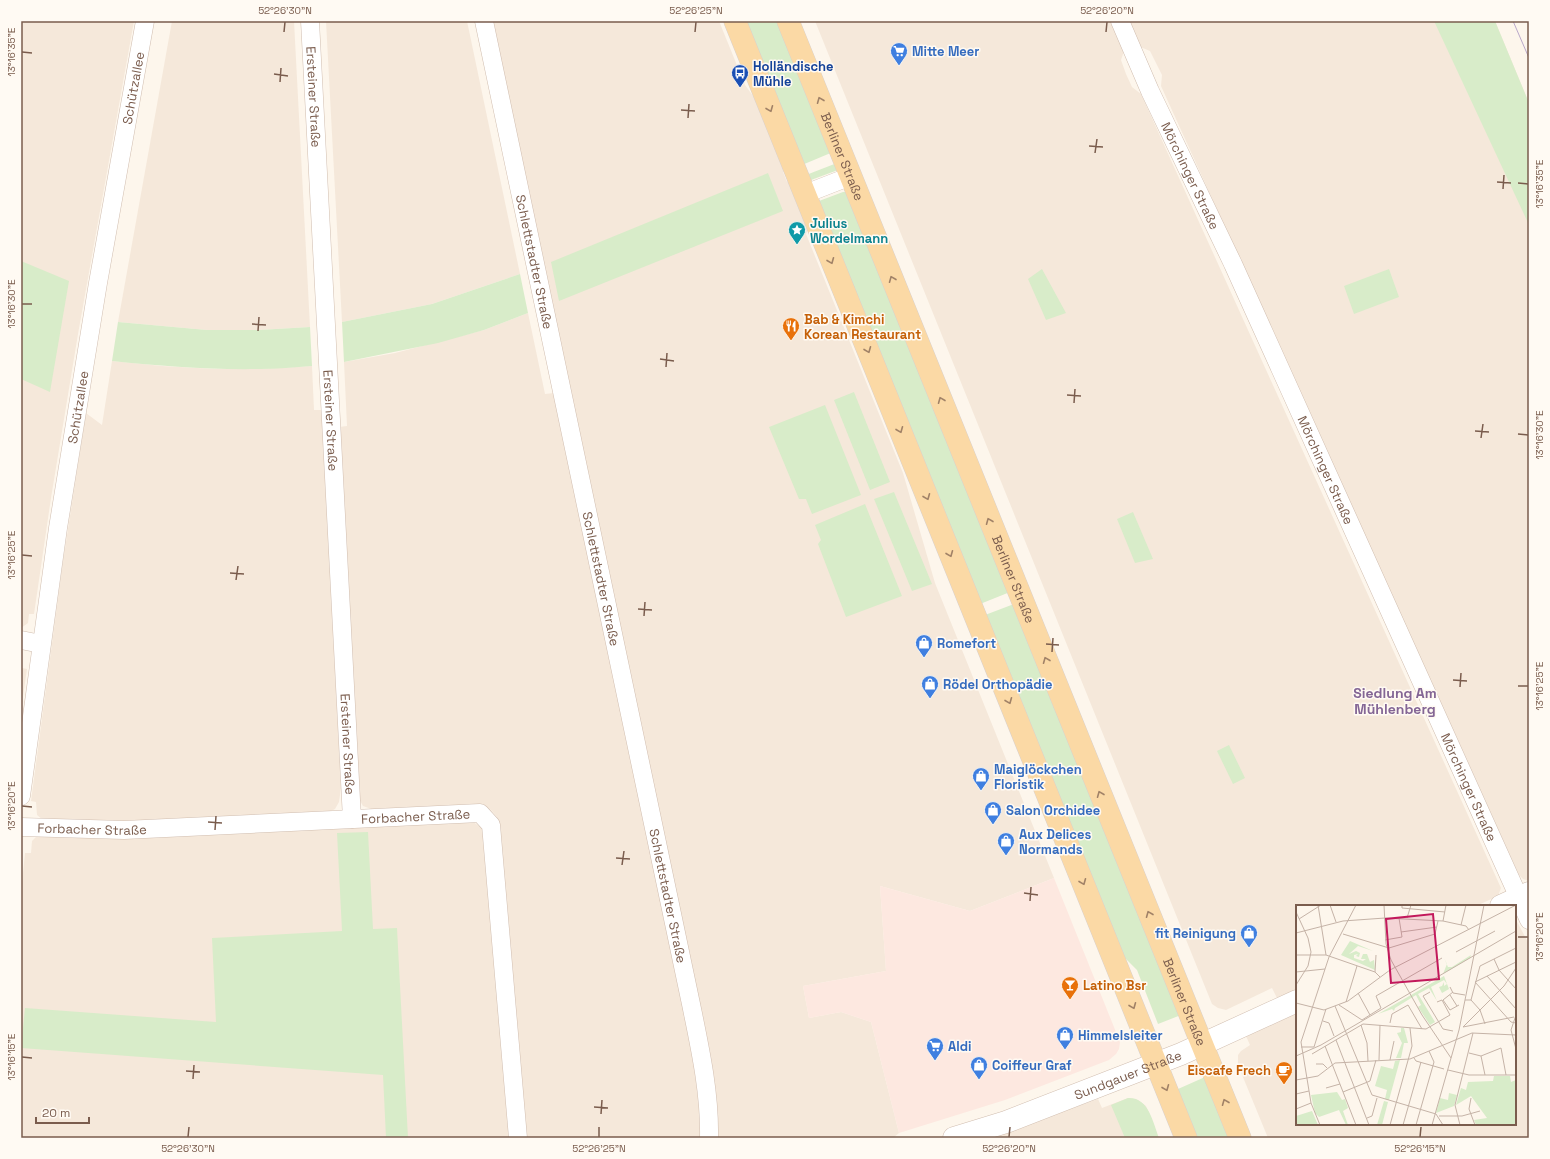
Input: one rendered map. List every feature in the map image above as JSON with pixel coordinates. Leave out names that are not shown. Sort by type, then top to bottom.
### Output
[{"type":"main road","points":[[735,21],[1186,1138]]},
{"type":"main road","name":"Berliner Straße","points":[[788,21],[1240,1138]]},
{"type":"street","name":"Schützallee","points":[[21,796],[58,528],[98,283],[145,21]]},
{"type":"street","name":"Ersteiner Straße","points":[[310,21],[352,819]]},
{"type":"street","name":"Schlettstadter Straße","points":[[484,21],[695,1025],[706,1090],[709,1138]]},
{"type":"street","name":"Mörchinger Straße","points":[[1120,21],[1150,91],[1233,264],[1516,899],[1529,920]]},
{"type":"street","points":[[805,194],[851,176]]},
{"type":"street","points":[[21,640],[41,644]]},
{"type":"street","name":"Forbacher Straße","points":[[21,827],[124,830],[480,814],[491,825],[518,1138]]},
{"type":"street","name":"Sundgauer Straße","points":[[954,1138],[1006,1122],[1202,1045],[1296,1001]]},
{"type":"shaded area","points":[[21,21],[134,21],[78,334],[51,498],[34,614],[29,614],[28,623],[21,628]]},
{"type":"shaded area","points":[[172,21],[294,21],[310,327],[259,330],[207,330],[118,322]]},
{"type":"shaded area","points":[[326,21],[467,21],[520,274],[432,304],[342,322]]},
{"type":"shaded area","points":[[492,21],[719,21],[745,85],[759,104],[787,171],[783,172],[787,182],[790,180],[809,227],[806,234],[903,473],[935,583],[1054,878],[970,911],[880,886],[886,971],[803,986],[809,1018],[841,1012],[871,1022],[899,1133],[893,1138],[718,1138]]},
{"type":"shaded area","points":[[815,21],[1495,21],[1529,103],[1529,881],[1523,879],[1519,875],[1161,86],[1162,75],[1150,51],[1138,46],[1124,51],[1121,60],[1126,74],[1132,87],[1141,94],[1501,888],[1498,896],[1478,905],[1296,905],[1296,989],[1277,998],[1272,988],[1226,1010],[1218,1008],[1212,1004]]},
{"type":"shaded area","points":[[528,313],[545,394],[554,393],[681,996],[694,1065],[702,1138],[526,1138],[497,817],[487,807],[377,811],[363,806],[358,797],[339,427],[347,426],[344,362],[395,353],[484,330]]},
{"type":"shaded area","points":[[112,361],[215,369],[261,369],[312,366],[314,410],[322,410],[341,788],[339,802],[335,809],[329,812],[136,823],[43,820],[37,815],[36,802],[31,801],[63,561],[86,413],[102,425]]},
{"type":"shaded area","points":[[21,656],[22,668],[27,669],[21,710]]},
{"type":"shaded area","points":[[472,821],[483,829],[512,1138],[21,1138],[21,893],[25,853],[31,853],[32,841],[36,837]]},
{"type":"shaded area","points":[[1054,878],[1120,1042],[1119,1049],[1116,1054],[1109,1060],[1005,1100],[899,1133],[871,1022],[841,1012],[809,1018],[803,986],[886,971],[880,886],[970,911]]},
{"type":"shaded area","points":[[1516,920],[1529,944],[1529,1138],[1268,1138],[1238,1065],[1238,1055],[1250,1045],[1246,1036],[1296,1012],[1296,1125],[1516,1125]]},
{"type":"shaded area","points":[[1128,1098],[1138,1100],[1146,1106],[1159,1138],[988,1138],[1098,1099],[1102,1108]]},
{"type":"green space","points":[[744,21],[780,21],[833,152],[802,165]]},
{"type":"green space","points":[[1434,21],[1495,21],[1529,103],[1529,225]]},
{"type":"green space","points":[[837,163],[838,170],[811,180],[806,175]]},
{"type":"green space","points":[[768,173],[783,211],[559,301],[551,262]]},
{"type":"green space","points":[[843,192],[848,192],[1010,592],[980,604],[819,201]]},
{"type":"green space","points":[[21,261],[69,281],[50,392],[21,379]]},
{"type":"green space","points":[[1042,269],[1066,313],[1046,320],[1028,279]]},
{"type":"green space","points":[[1389,269],[1399,297],[1354,314],[1344,286]]},
{"type":"green space","points":[[520,274],[528,313],[484,330],[438,343],[344,362],[342,322],[432,304]]},
{"type":"green space","points":[[118,322],[207,330],[259,330],[310,327],[312,366],[266,369],[223,369],[112,361]]},
{"type":"green space","points":[[854,392],[890,482],[870,490],[834,400]]},
{"type":"green space","points":[[825,405],[861,495],[812,514],[806,499],[799,499],[769,427]]},
{"type":"green space","points":[[894,492],[932,584],[912,591],[874,499]]},
{"type":"green space","points":[[865,504],[902,596],[846,617],[818,544],[821,540],[815,525]]},
{"type":"green space","points":[[1133,512],[1153,559],[1135,563],[1117,519]]},
{"type":"green space","points":[[1014,604],[1181,1015],[1158,1024],[1137,970],[1122,955],[985,615]]},
{"type":"green space","points":[[1229,745],[1245,778],[1233,784],[1217,751]]},
{"type":"green space","points":[[368,832],[373,929],[397,928],[408,1138],[386,1138],[383,1075],[21,1048],[25,1008],[216,1022],[212,938],[342,931],[337,833]]},
{"type":"green space","points":[[1205,1077],[1230,1138],[1197,1138],[1178,1089]]},
{"type":"green space","points":[[1128,1098],[1135,1099],[1145,1106],[1152,1118],[1159,1138],[1125,1138],[1111,1105]]},
{"type":"tram line","points":[[1513,21],[1529,58]]},
{"type":"place","name":"Mitte Meer","points":[[899,66]]},
{"type":"place","name":"Holländische Mühle","points":[[740,88]]},
{"type":"place","name":"Julius Wordelmann","points":[[797,245]]},
{"type":"place","name":"Bab & Kimchi Korean Restaurant","points":[[791,341]]},
{"type":"place","name":"Romefort","points":[[924,658]]},
{"type":"place","name":"Rödel Orthopädie","points":[[930,699]]},
{"type":"place","name":"Maiglöckchen Floristik","points":[[981,791]]},
{"type":"place","name":"Salon Orchidee","points":[[993,825]]},
{"type":"place","name":"Aux Delices Normands","points":[[1006,856]]},
{"type":"place","name":"fit Reinigung","points":[[1249,948]]},
{"type":"place","name":"Latino Bsr","points":[[1070,1000]]},
{"type":"place","name":"Himmelsleiter","points":[[1065,1050]]},
{"type":"place","name":"Aldi","points":[[935,1061]]},
{"type":"place","name":"Coiffeur Graf","points":[[979,1080]]},
{"type":"place","name":"Eiscafe Frech","points":[[1284,1085]]},
{"type":"district","name":"Siedlung Am Mühlenberg","points":[[1395,702]]}]
